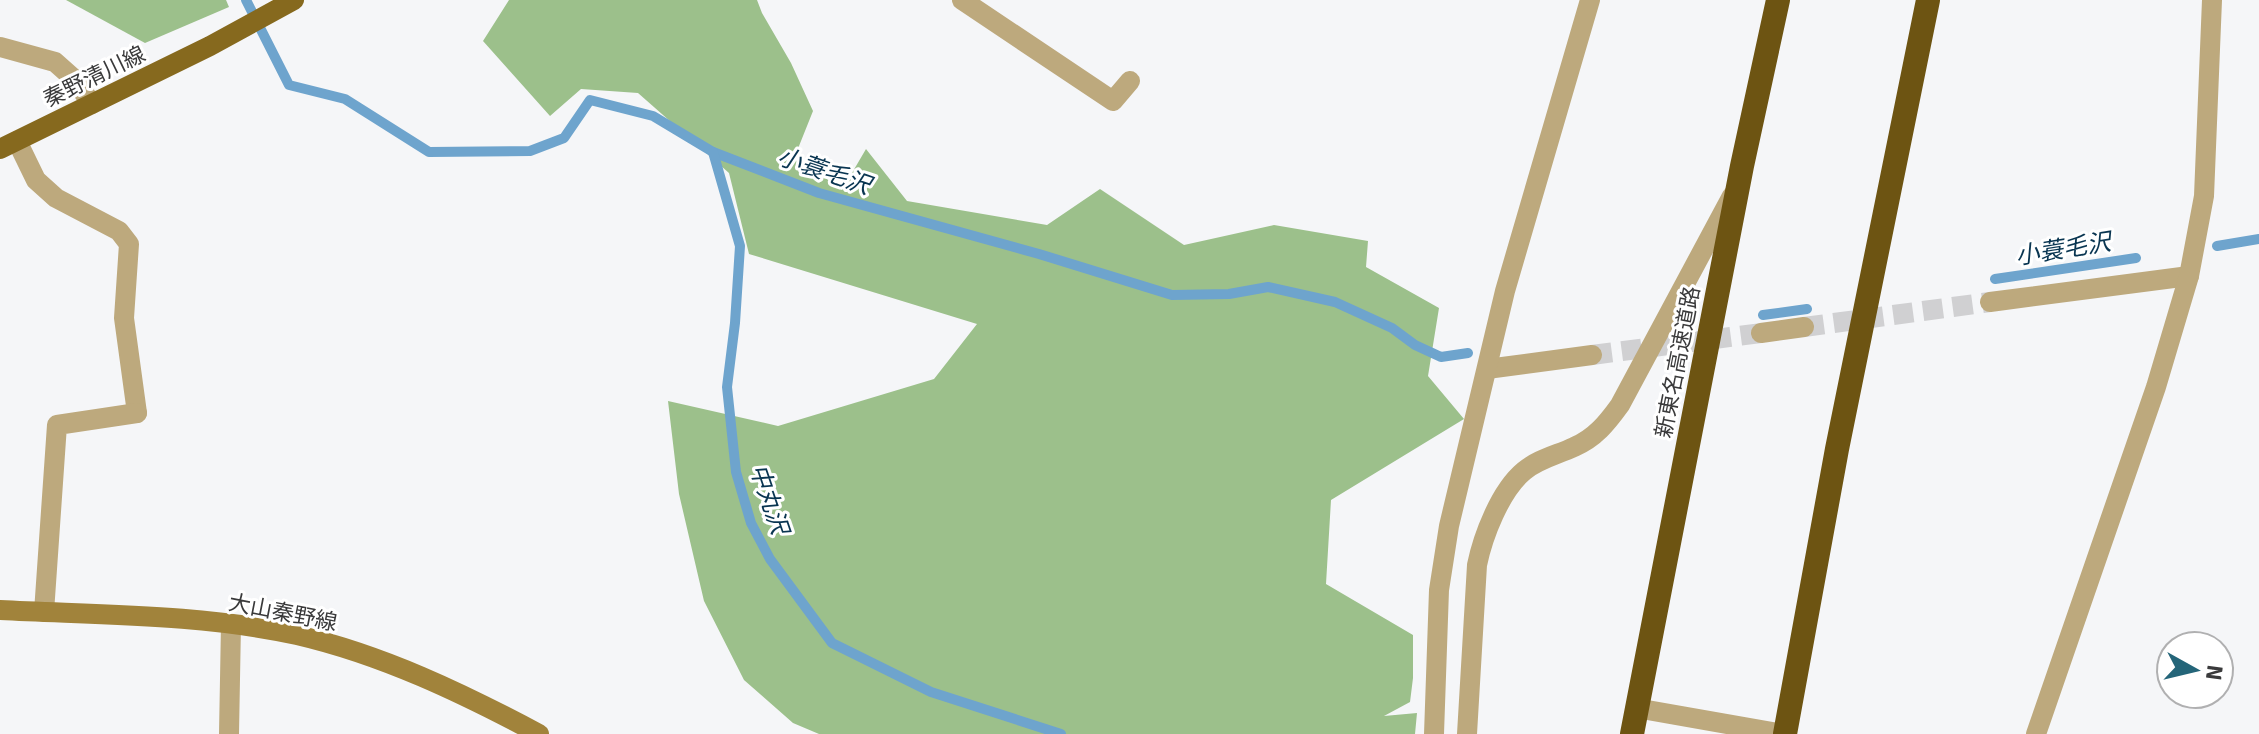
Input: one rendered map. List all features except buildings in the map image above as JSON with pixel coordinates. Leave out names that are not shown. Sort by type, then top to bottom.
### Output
[{"type":"highway","name":"新東名高速道路","points":[[1632,734],[1738,186],[1778,0]]},
{"type":"highway","points":[[1785,734],[1837,449],[1928,0]]},
{"type":"main road","name":"秦野清川線","points":[[8,145],[210,46],[285,5]]},
{"type":"main road","name":"大山秦野線","points":[[0,610],[231,624],[296,635],[416,673],[539,734]]},
{"type":"street","points":[[962,0],[1113,101],[1130,81]]},
{"type":"street","points":[[1434,734],[1439,590],[1449,526],[1505,291],[1590,0]]},
{"type":"street","points":[[2036,734],[2156,387],[2189,276],[2204,196],[2212,0]]},
{"type":"street","points":[[0,47],[55,62],[73,78],[92,104]]},
{"type":"street","points":[[8,145],[36,180],[56,198],[119,231],[129,244],[124,318],[137,413],[57,425],[44,612]]},
{"type":"street","points":[[1467,734],[1477,565],[1482,543],[1506,493],[1524,471],[1549,456],[1587,440],[1610,419],[1738,186]]},
{"type":"street","points":[[1990,302],[2189,276]]},
{"type":"street","points":[[1761,333],[1804,327]]},
{"type":"street","points":[[1487,369],[1592,355]]},
{"type":"street","points":[[229,734],[231,624]]},
{"type":"street","points":[[1435,689],[1469,691]]},
{"type":"street","points":[[1636,708],[1785,734]]},
{"type":"green space","points":[[66,0],[226,0],[229,7],[145,43]]},
{"type":"green space","points":[[509,0],[757,0],[813,111],[795,156],[842,190],[866,149],[907,201],[1047,225],[1100,189],[1184,245],[1274,225],[1368,241],[1366,267],[1439,308],[1428,376],[1464,419],[1331,500],[1326,584],[1413,635],[1410,702],[1384,716],[1417,713],[1415,734],[819,734],[793,723],[744,680],[704,601],[679,494],[668,401],[778,426],[934,379],[977,324],[749,254],[729,173],[638,93],[581,89],[550,116],[483,41]]},
{"type":"waterway","name":"小蓑毛沢","points":[[246,0],[289,85],[345,99],[429,152],[530,151],[564,138],[590,100],[653,116],[713,152],[819,193],[1039,254],[1172,295],[1229,294],[1268,287],[1335,302],[1392,328],[1415,345],[1441,357],[1468,353]]},
{"type":"waterway","name":"中丸沢","points":[[713,152],[740,246],[727,387],[736,472],[751,523],[770,559],[832,643],[931,692],[1061,734]]},
{"type":"waterway","name":"小蓑毛沢","points":[[2217,246],[2259,239]]},
{"type":"waterway","name":"小蓑毛沢","points":[[1995,279],[2136,258]]},
{"type":"waterway","name":"小蓑毛沢","points":[[1763,315],[1807,309]]},
{"type":"tunnel","points":[[1804,327],[1990,302]]},
{"type":"tunnel","points":[[1592,355],[1761,333]]}]
